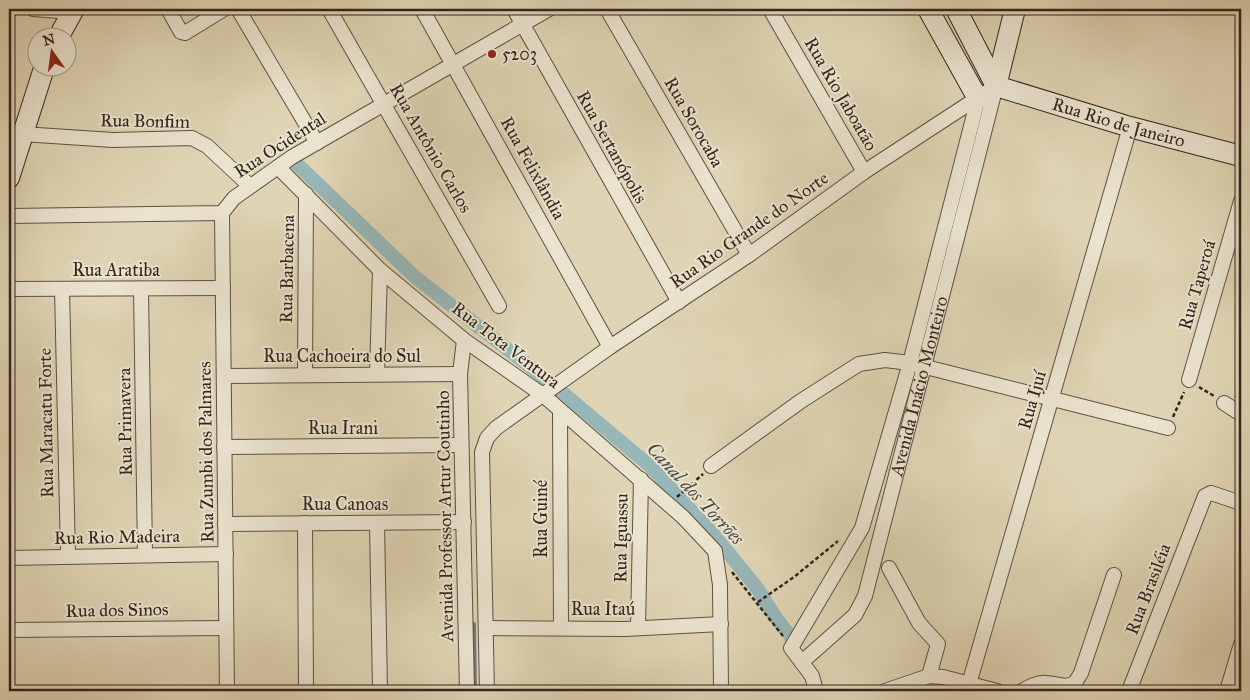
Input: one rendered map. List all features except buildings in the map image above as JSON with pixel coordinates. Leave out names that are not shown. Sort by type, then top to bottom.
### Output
[{"type":"street","points":[[33,9],[72,10],[63,28]]},
{"type":"street","points":[[168,9],[181,32],[185,33],[224,9]]},
{"type":"street","points":[[238,9],[317,143]]},
{"type":"street","name":"Rua Antônio Carlos","points":[[329,9],[499,306]]},
{"type":"street","name":"Rua Felixlândia","points":[[422,9],[610,347]]},
{"type":"street","name":"Rua Sertanópolis","points":[[514,9],[679,302]]},
{"type":"street","name":"Rua Ocidental","points":[[222,213],[234,198],[278,167],[384,103],[549,9]]},
{"type":"street","name":"Rua Sorocaba","points":[[607,9],[749,254]]},
{"type":"street","name":"Rua Rio Jaboatão","points":[[770,9],[864,172]]},
{"type":"street","points":[[928,9],[978,99],[996,86],[956,9]]},
{"type":"street","name":"Avenida Inácio Monteiro","points":[[802,662],[861,607],[925,367],[1015,9]]},
{"type":"street","points":[[9,178],[41,78]]},
{"type":"street","name":"Rua Rio de Janeiro","points":[[996,86],[1130,127],[1241,156]]},
{"type":"street","name":"Rua Rio Grande do Norte","points":[[543,395],[610,347],[749,254],[864,172],[978,99]]},
{"type":"street","name":"Avenida Inácio Monteiro","points":[[791,648],[862,528],[910,363],[978,99]]},
{"type":"street","name":"Rua Ijuí","points":[[969,684],[1130,127]]},
{"type":"street","name":"Rua Bonfim","points":[[22,134],[113,140],[192,138],[207,146],[250,186]]},
{"type":"street","name":"Rua Tota Ventura","points":[[278,167],[380,270],[464,340],[543,395],[682,517],[715,551]]},
{"type":"street","name":"Rua Barbacena","points":[[305,375],[306,194]]},
{"type":"street","name":"Rua Taperoá","points":[[1189,380],[1241,201]]},
{"type":"street","points":[[9,216],[222,213]]},
{"type":"street","name":"Rua Zumbi dos Palmares","points":[[222,213],[227,691]]},
{"type":"street","points":[[376,374],[380,270]]},
{"type":"street","name":"Rua Primavera","points":[[141,288],[146,555]]},
{"type":"street","name":"Rua Aratiba","points":[[9,289],[223,288]]},
{"type":"street","name":"Rua Maracatu Forte","points":[[62,289],[68,556]]},
{"type":"street","name":"Avenida Professor Artur Coutinho","points":[[464,340],[460,374],[467,691]]},
{"type":"street","points":[[711,466],[801,401],[859,364],[885,360],[910,363],[1168,428]]},
{"type":"street","name":"Rua Cachoeira do Sul","points":[[224,376],[460,374]]},
{"type":"street","points":[[487,691],[482,452],[487,438],[496,428],[543,395]]},
{"type":"street","points":[[1223,402],[1241,414]]},
{"type":"street","name":"Rua Guiné","points":[[560,411],[561,628]]},
{"type":"street","name":"Rua Irani","points":[[224,447],[461,445]]},
{"type":"street","name":"Rua Iguassu","points":[[638,628],[641,480]]},
{"type":"street","name":"Rua Brasiléia","points":[[1128,691],[1205,496],[1211,493],[1241,503]]},
{"type":"street","name":"Rua Canoas","points":[[225,524],[464,522]]},
{"type":"street","points":[[305,523],[306,691]]},
{"type":"street","points":[[377,523],[380,691]]},
{"type":"street","points":[[715,551],[720,585],[721,691]]},
{"type":"street","name":"Rua Rio Madeira","points":[[9,558],[226,554]]},
{"type":"street","points":[[889,568],[919,623],[938,644],[929,676]]},
{"type":"street","points":[[1022,691],[1046,682],[1064,687],[1075,683],[1114,576]]},
{"type":"street","name":"Rua Itaú","points":[[486,628],[638,628],[720,624]]},
{"type":"street","name":"Rua dos Sinos","points":[[9,630],[226,628]]},
{"type":"street","points":[[1227,691],[1241,644]]},
{"type":"street","points":[[791,648],[812,676],[816,691]]},
{"type":"street","points":[[885,691],[929,676],[944,677],[997,691]]},
{"type":"path","points":[[1168,428],[1189,380],[1223,402]]},
{"type":"path","points":[[683,492],[711,466]]},
{"type":"path","points":[[759,600],[794,577],[852,529],[856,527],[862,528]]},
{"type":"path","points":[[715,551],[759,600],[791,648]]},
{"type":"waterway","points":[[296,163],[415,277],[547,380]]},
{"type":"waterway","name":"Canal dos Torrões","points":[[557,388],[650,466],[713,534],[757,588],[776,618],[792,638]]},
{"type":"waterway","points":[[474,624],[475,691]]},
{"type":"place","name":"5203","points":[[492,54]]}]
